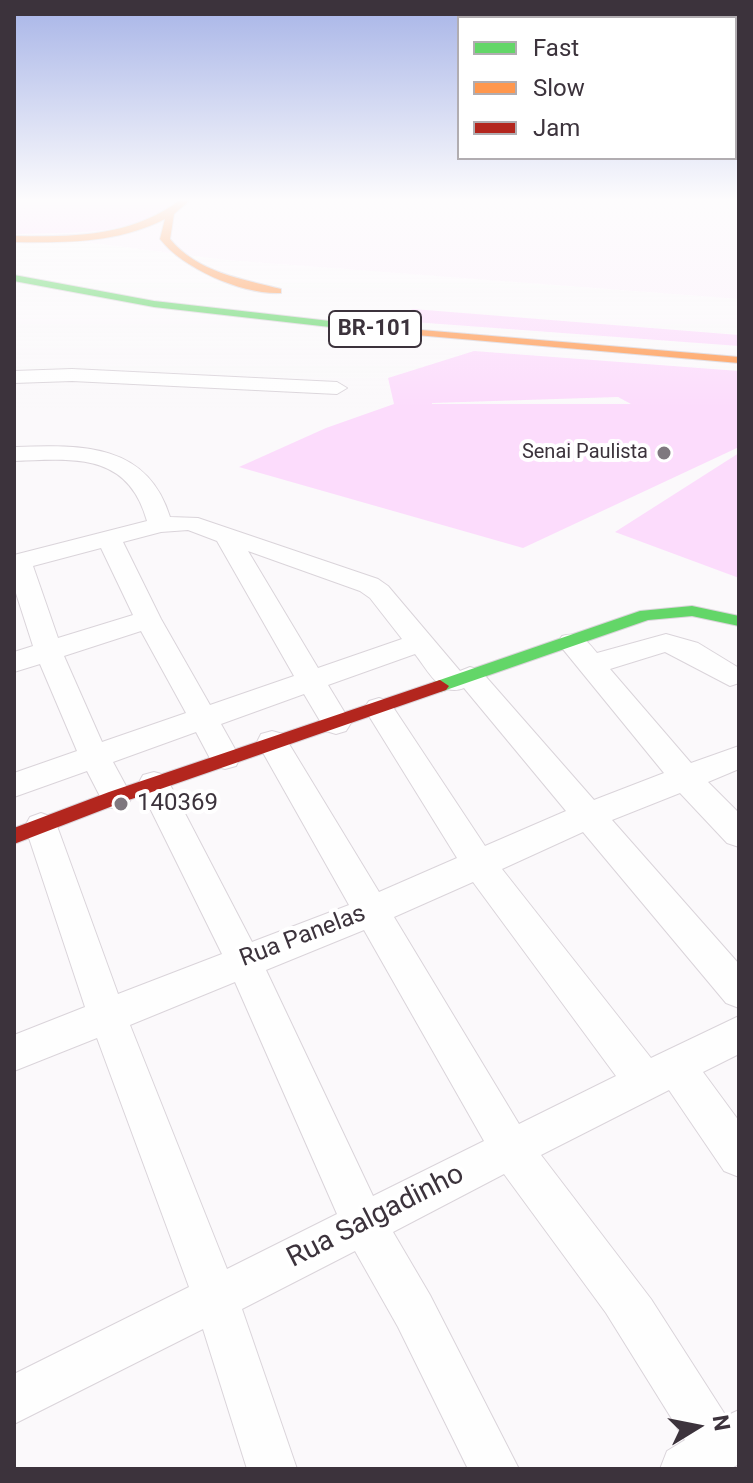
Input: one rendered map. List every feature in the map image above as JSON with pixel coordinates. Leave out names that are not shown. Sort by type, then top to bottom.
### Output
[{"type":"main road","points":[[175,279],[284,292],[209,269]]},
{"type":"main road","name":"BR-101","points":[[14,278],[154,304],[330,325],[739,360]]},
{"type":"main road","points":[[27,831],[225,758],[461,679],[582,653],[646,615],[666,611],[707,612],[739,621]]},
{"type":"street","points":[[14,377],[72,375],[337,388]]},
{"type":"street","points":[[14,454],[69,454],[100,458],[127,467],[136,473],[153,498],[160,525]]},
{"type":"street","points":[[116,797],[94,759],[47,652],[17,562],[160,525],[190,523],[369,585],[379,592],[418,643],[461,679],[589,815],[739,991]]},
{"type":"street","points":[[226,535],[336,723]]},
{"type":"street","points":[[109,538],[148,619],[225,758]]},
{"type":"street","points":[[14,662],[148,619]]},
{"type":"street","points":[[14,785],[418,643]]},
{"type":"street","points":[[582,653],[666,643],[688,650],[736,677]]},
{"type":"street","points":[[582,653],[685,778],[739,834]]},
{"type":"street","points":[[379,708],[478,863],[660,1074],[739,1156]]},
{"type":"street","points":[[272,742],[511,1149],[622,1297],[671,1369],[714,1451]]},
{"type":"street","name":"Rua Panelas","points":[[14,1053],[370,912],[589,815],[739,757]]},
{"type":"street","points":[[154,784],[243,960],[363,1223],[414,1311],[494,1469]]},
{"type":"street","points":[[27,831],[107,1015],[216,1298],[272,1469]]},
{"type":"street","name":"Rua Salgadinho","points":[[14,1400],[739,1034]]},
{"type":"shaded area","points":[[347,269],[739,269],[739,299]]},
{"type":"shaded area","points":[[413,309],[739,335],[739,346],[386,320]]},
{"type":"shaded area","points":[[474,351],[739,371],[739,447],[523,548],[239,467],[326,428],[394,404],[388,378]],"holes":[[[618,397],[631,404],[432,404],[432,403]]]},
{"type":"shaded area","points":[[739,453],[739,578],[615,532]]},
{"type":"traffic: fast","points":[[14,278],[154,304],[374,329]]},
{"type":"traffic: fast","points":[[440,686],[646,615],[692,611],[739,621]]},
{"type":"traffic: slow","points":[[203,269],[277,291]]},
{"type":"traffic: slow","points":[[374,329],[739,360]]},
{"type":"traffic: jam","points":[[14,836],[116,797],[440,686]]},
{"type":"place","name":"Senai Paulista","points":[[664,453]]},
{"type":"place","name":"140369","points":[[121,804]]}]
